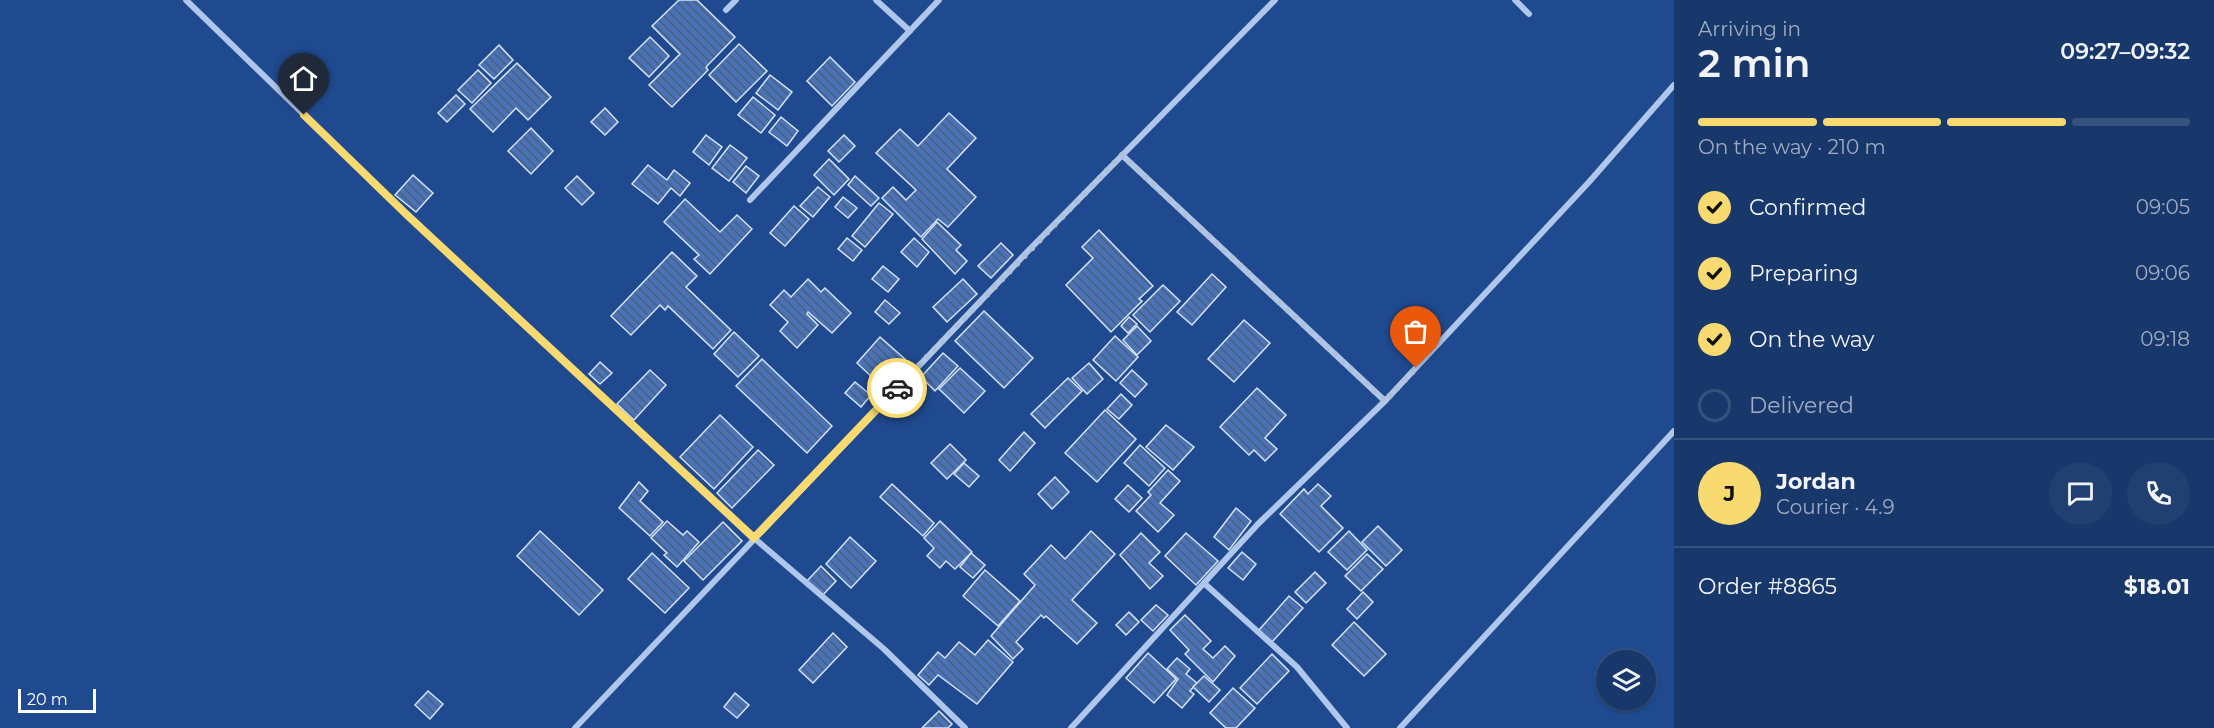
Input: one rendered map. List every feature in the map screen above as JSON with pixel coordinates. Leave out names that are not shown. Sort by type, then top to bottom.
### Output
[{"type":"street","points":[[186,0],[406,214],[754,538],[884,650],[965,728]]},
{"type":"street","points":[[726,10],[736,0]]},
{"type":"street","points":[[876,0],[910,31]]},
{"type":"street","points":[[750,200],[939,0]]},
{"type":"street","points":[[575,728],[1122,155],[1275,0]]},
{"type":"street","points":[[1515,0],[1529,14]]},
{"type":"street","points":[[1071,728],[1258,524],[1385,401],[1588,183],[1674,85]]},
{"type":"street","points":[[1122,155],[1385,401]]},
{"type":"street","points":[[1400,728],[1674,432]]},
{"type":"street","points":[[1205,584],[1297,667],[1347,728]]},
{"type":"building","points":[[679,0],[697,0],[735,37],[706,67],[708,70],[672,107],[649,85],[680,54],[652,26]]},
{"type":"building","points":[[650,37],[669,56],[649,77],[629,58]]},
{"type":"building","points":[[739,44],[767,71],[736,102],[709,75]]},
{"type":"building","points":[[499,45],[513,60],[494,79],[479,65]]},
{"type":"building","points":[[830,57],[855,82],[832,106],[807,81]]},
{"type":"building","points":[[517,63],[551,97],[528,120],[516,108],[493,132],[470,109]]},
{"type":"building","points":[[478,70],[491,83],[472,103],[458,90]]},
{"type":"building","points":[[770,75],[792,92],[778,110],[756,93]]},
{"type":"building","points":[[456,95],[465,104],[447,122],[438,113]]},
{"type":"building","points":[[753,97],[775,115],[761,133],[738,115]]},
{"type":"building","points":[[605,108],[618,122],[605,135],[591,122]]},
{"type":"building","points":[[949,113],[976,138],[947,169],[976,197],[948,227],[938,219],[921,237],[882,198],[893,187],[906,200],[916,190],[876,153],[900,129],[918,146]]},
{"type":"building","points":[[781,117],[798,131],[787,146],[769,132]]},
{"type":"building","points":[[531,128],[553,151],[531,174],[508,151]]},
{"type":"building","points":[[706,135],[722,147],[709,165],[693,152]]},
{"type":"building","points":[[844,135],[855,146],[839,162],[828,151]]},
{"type":"building","points":[[730,145],[747,158],[729,181],[712,168]]},
{"type":"building","points":[[829,159],[849,179],[834,195],[814,175]]},
{"type":"building","points":[[648,165],[667,180],[674,170],[690,183],[680,196],[671,188],[658,204],[632,184]]},
{"type":"building","points":[[746,166],[759,176],[746,193],[733,182]]},
{"type":"building","points":[[413,175],[433,193],[416,212],[395,195]]},
{"type":"building","points":[[577,176],[594,193],[582,205],[565,188]]},
{"type":"building","points":[[855,176],[879,198],[871,206],[848,185]]},
{"type":"building","points":[[818,187],[830,197],[813,217],[800,206]]},
{"type":"building","points":[[843,197],[857,208],[848,218],[835,207]]},
{"type":"building","points":[[685,199],[720,232],[737,215],[752,229],[710,274],[694,259],[699,255],[664,222]]},
{"type":"building","points":[[879,203],[893,214],[865,247],[852,236]]},
{"type":"building","points":[[794,206],[809,219],[785,246],[770,233]]},
{"type":"building","points":[[937,222],[961,245],[956,250],[967,261],[955,274],[922,239]]},
{"type":"building","points":[[1099,230],[1153,286],[1139,299],[1142,301],[1111,332],[1066,285],[1093,258],[1082,247]]},
{"type":"building","points":[[847,238],[862,250],[853,261],[838,249]]},
{"type":"building","points":[[914,238],[929,252],[917,267],[901,252]]},
{"type":"building","points":[[1001,243],[1013,255],[991,278],[978,266]]},
{"type":"building","points":[[672,252],[697,276],[686,287],[731,330],[713,349],[668,306],[665,310],[660,305],[631,335],[611,316]]},
{"type":"building","points":[[883,266],[899,279],[888,292],[872,279]]},
{"type":"building","points":[[1212,274],[1226,287],[1192,325],[1177,312]]},
{"type":"building","points":[[808,279],[821,292],[825,288],[851,313],[832,333],[808,312],[807,314],[818,325],[797,348],[780,331],[788,322],[770,305],[784,290],[791,297]]},
{"type":"building","points":[[963,279],[977,294],[947,322],[933,307]]},
{"type":"building","points":[[1163,285],[1180,301],[1150,332],[1133,315]]},
{"type":"building","points":[[885,300],[900,313],[889,324],[875,312]]},
{"type":"building","points":[[984,311],[1033,358],[1004,388],[955,341]]},
{"type":"building","points":[[1129,317],[1137,324],[1128,333],[1121,326]]},
{"type":"building","points":[[1244,320],[1270,343],[1234,382],[1208,359]]},
{"type":"building","points":[[1137,326],[1151,341],[1137,355],[1123,340]]},
{"type":"building","points":[[734,332],[759,356],[738,377],[714,354]]},
{"type":"building","points":[[1115,336],[1138,357],[1116,381],[1093,360]]},
{"type":"building","points":[[880,337],[905,359],[895,371],[899,375],[882,395],[869,384],[873,378],[857,363]]},
{"type":"building","points":[[943,353],[958,366],[935,391],[921,377]]},
{"type":"building","points":[[762,359],[832,426],[807,453],[736,386]]},
{"type":"building","points":[[600,362],[612,373],[600,384],[589,374]]},
{"type":"building","points":[[1089,363],[1103,379],[1087,394],[1072,378]]},
{"type":"building","points":[[960,368],[985,391],[964,413],[939,389]]},
{"type":"building","points":[[650,370],[666,385],[634,420],[617,404]]},
{"type":"building","points":[[1132,370],[1147,384],[1135,397],[1120,383]]},
{"type":"building","points":[[1068,378],[1082,391],[1045,428],[1031,414]]},
{"type":"building","points":[[855,382],[871,395],[861,407],[845,393]]},
{"type":"building","points":[[1257,388],[1286,415],[1265,438],[1277,449],[1265,461],[1254,450],[1249,455],[1220,427]]},
{"type":"building","points":[[1121,394],[1132,405],[1119,419],[1107,409]]},
{"type":"building","points":[[1105,410],[1136,439],[1097,482],[1065,453]]},
{"type":"building","points":[[720,415],[753,447],[714,489],[680,457]]},
{"type":"building","points":[[1166,425],[1194,447],[1173,470],[1146,447]]},
{"type":"building","points":[[1024,432],[1035,443],[1010,471],[999,460]]},
{"type":"building","points":[[950,444],[966,460],[947,479],[931,463]]},
{"type":"building","points":[[1140,445],[1165,468],[1149,486],[1124,463]]},
{"type":"building","points":[[758,450],[774,465],[732,508],[717,493]]},
{"type":"building","points":[[964,463],[979,476],[969,487],[954,474]]},
{"type":"building","points":[[1168,470],[1180,481],[1160,503],[1174,515],[1158,532],[1136,511],[1151,495],[1148,492]]},
{"type":"building","points":[[1055,477],[1069,492],[1052,509],[1038,494]]},
{"type":"building","points":[[639,482],[648,491],[640,501],[663,522],[650,536],[619,508]]},
{"type":"building","points":[[892,484],[934,523],[923,536],[880,497]]},
{"type":"building","points":[[1318,484],[1331,496],[1321,506],[1343,528],[1319,552],[1280,514],[1304,489],[1308,494]]},
{"type":"building","points":[[1128,485],[1142,498],[1129,512],[1115,499]]},
{"type":"building","points":[[1236,508],[1251,521],[1229,550],[1214,537]]},
{"type":"building","points":[[667,521],[683,535],[687,531],[699,542],[677,567],[664,555],[667,553],[651,538]]},
{"type":"building","points":[[940,521],[972,552],[955,569],[946,561],[940,568],[927,556],[934,548],[924,538]]},
{"type":"building","points":[[723,522],[742,541],[703,580],[684,561]]},
{"type":"building","points":[[1378,526],[1402,550],[1386,566],[1362,542]]},
{"type":"building","points":[[540,531],[603,590],[579,615],[517,556]]},
{"type":"building","points":[[1091,531],[1115,554],[1072,600],[1097,623],[1077,644],[1046,616],[1044,618],[1041,615],[1016,642],[1023,649],[1013,659],[991,636],[1035,585],[1024,574],[1051,545],[1065,559]]},
{"type":"building","points":[[1349,531],[1367,550],[1347,570],[1328,552]]},
{"type":"building","points":[[1141,533],[1160,552],[1149,563],[1163,576],[1150,589],[1120,555]]},
{"type":"building","points":[[1186,533],[1218,561],[1196,585],[1165,556]]},
{"type":"building","points":[[850,537],[876,561],[851,588],[826,564]]},
{"type":"building","points":[[1242,552],[1256,564],[1243,580],[1228,568]]},
{"type":"building","points":[[652,553],[689,588],[665,613],[628,579]]},
{"type":"building","points":[[971,553],[985,565],[973,578],[960,567]]},
{"type":"building","points":[[1367,554],[1383,569],[1361,591],[1345,576]]},
{"type":"building","points":[[821,566],[836,581],[822,596],[807,581]]},
{"type":"building","points":[[985,570],[1020,601],[998,626],[963,596]]},
{"type":"building","points":[[1315,572],[1326,583],[1306,603],[1295,592]]},
{"type":"building","points":[[1363,592],[1373,602],[1357,619],[1347,609]]},
{"type":"building","points":[[1289,596],[1303,608],[1272,642],[1259,630]]},
{"type":"building","points":[[1156,605],[1168,615],[1153,631],[1141,620]]},
{"type":"building","points":[[1129,612],[1139,622],[1126,635],[1116,625]]},
{"type":"building","points":[[1185,615],[1211,641],[1203,649],[1213,658],[1225,646],[1235,656],[1213,682],[1185,654],[1189,650],[1170,630]]},
{"type":"building","points":[[1354,622],[1386,654],[1364,676],[1332,645]]},
{"type":"building","points":[[833,633],[847,647],[813,683],[799,670]]},
{"type":"building","points":[[988,640],[1013,662],[977,704],[938,675],[929,685],[918,675],[938,652],[945,658],[959,642],[975,655]]},
{"type":"building","points":[[1148,653],[1176,679],[1154,703],[1126,678]]},
{"type":"building","points":[[1272,654],[1289,671],[1257,704],[1240,688]]},
{"type":"building","points":[[1177,658],[1190,669],[1186,674],[1197,683],[1190,691],[1194,694],[1182,708],[1167,695],[1178,679],[1167,669]]},
{"type":"building","points":[[1204,676],[1220,690],[1209,702],[1193,687]]},
{"type":"building","points":[[1233,688],[1255,708],[1236,728],[1226,728],[1210,713]]},
{"type":"building","points":[[428,691],[443,704],[430,719],[415,705]]},
{"type":"building","points":[[735,693],[749,705],[737,718],[724,707]]},
{"type":"building","points":[[939,711],[952,724],[948,728],[922,728]]},
{"type":"way so far","points":[[897,388],[1122,155],[1385,401],[1416,368]]},
{"type":"route","points":[[304,115],[406,214],[754,538],[897,388]]}]
